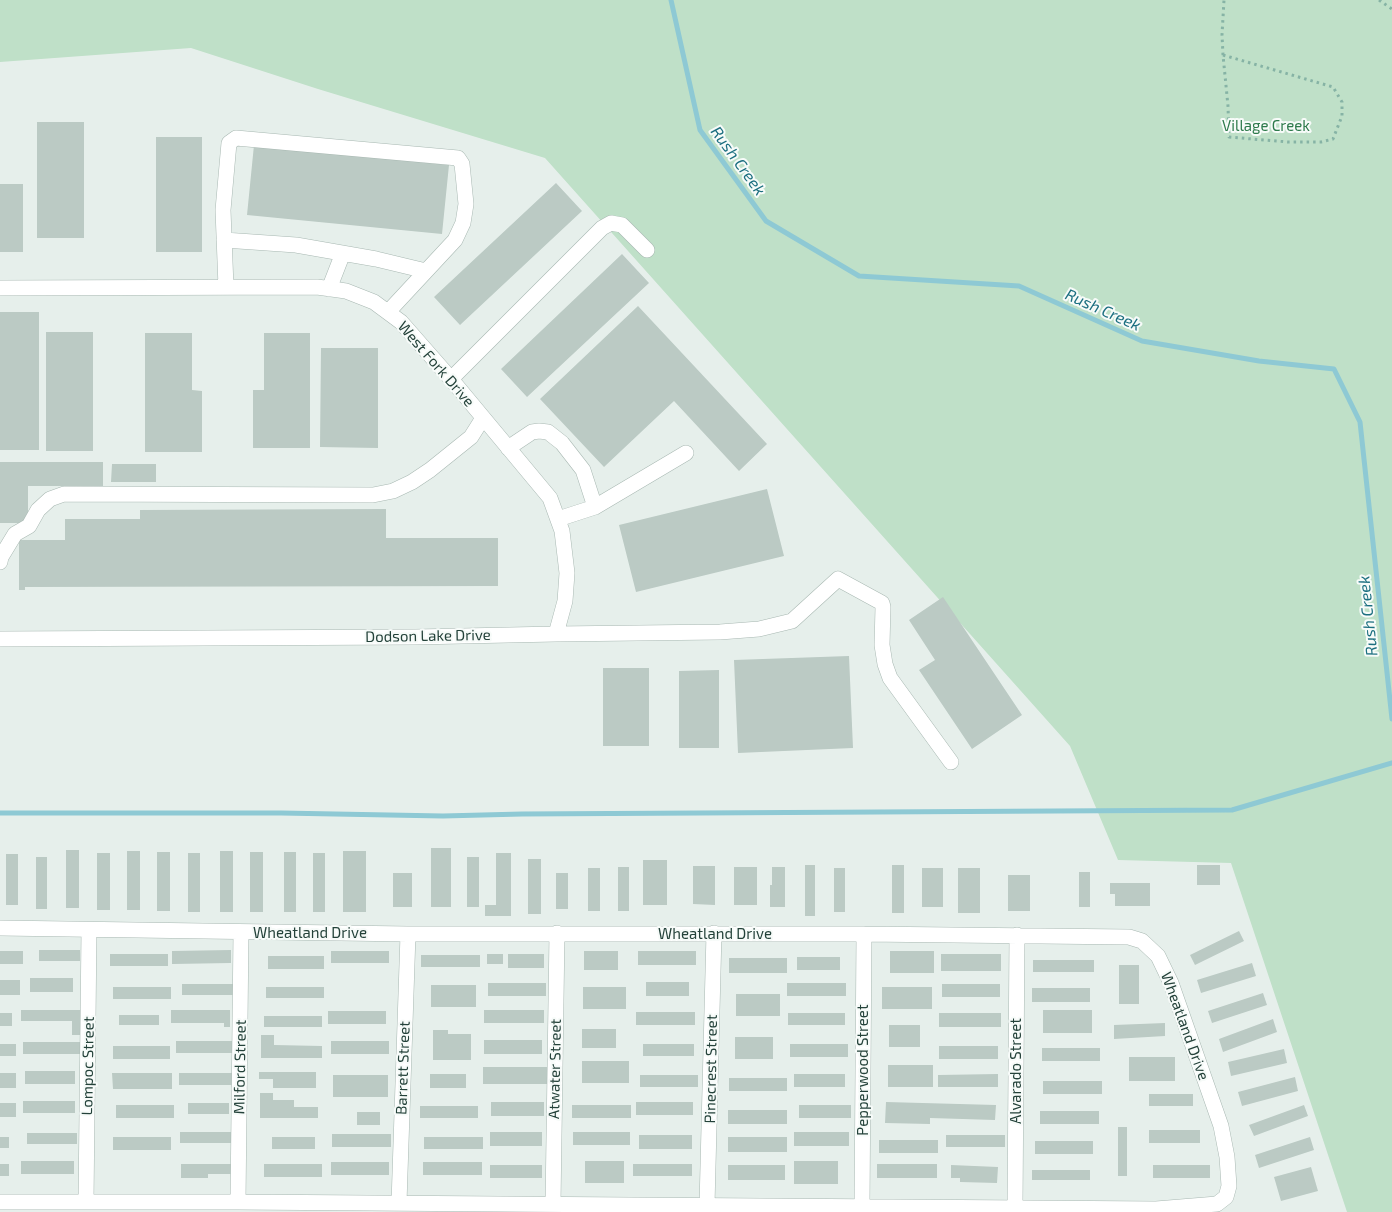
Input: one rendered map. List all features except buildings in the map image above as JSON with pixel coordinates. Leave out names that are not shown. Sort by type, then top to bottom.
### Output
[{"type":"street","points":[[226,287],[223,210],[229,143],[236,138],[458,158],[462,164],[466,204],[463,223],[455,240],[388,312]]},
{"type":"street","points":[[451,379],[602,228],[611,223],[622,225],[647,250]]},
{"type":"street","points":[[224,240],[296,244],[376,259],[426,271]]},
{"type":"street","points":[[329,288],[343,253]]},
{"type":"street","name":"West Fork Drive","points":[[0,288],[317,287],[346,291],[374,302],[401,322],[550,498],[562,531],[567,573],[565,602],[556,634]]},
{"type":"street","points":[[0,562],[15,534],[29,526],[38,510],[50,499],[64,494],[373,495],[392,491],[424,474],[471,437],[483,418]]},
{"type":"street","points":[[508,448],[532,432],[548,432],[562,443],[583,470],[594,507]]},
{"type":"street","points":[[558,519],[594,507],[686,453]]},
{"type":"street","name":"Dodson Lake Drive","points":[[0,639],[405,637],[720,632],[759,629],[792,621],[838,579],[882,603],[882,645],[885,664],[890,678],[952,762]]},
{"type":"street","name":"Wheatland Drive","points":[[0,928],[408,934],[714,933],[1017,935],[1129,937],[1142,941],[1158,956],[1171,982],[1221,1126],[1227,1158],[1229,1186],[1226,1197],[1217,1204],[1156,1208],[1015,1207]]},
{"type":"street","name":"Lompoc Street","points":[[86,1202],[89,930]]},
{"type":"street","name":"Milford Street","points":[[238,1202],[242,932]]},
{"type":"street","name":"Atwater Street","points":[[553,1204],[557,933]]},
{"type":"street","name":"Pinecrest Street","points":[[707,1205],[714,933]]},
{"type":"street","name":"Barrett Street","points":[[399,1203],[408,934]]},
{"type":"street","name":"Pepperwood Street","points":[[862,1206],[864,934]]},
{"type":"street","name":"Alvarado Street","points":[[1015,1207],[1017,935]]},
{"type":"street","points":[[0,1202],[1015,1207]]},
{"type":"path","points":[[1223,55],[1332,87],[1342,102],[1342,116],[1332,139],[1321,142],[1288,142],[1229,137],[1228,106],[1223,55],[1222,35],[1224,0]]},
{"type":"path","points":[[1379,0],[1392,9]]},
{"type":"green space","name":"Village Creek","points":[[0,0],[1392,0],[1392,1212],[1347,1212],[1231,863],[1118,860],[1070,746],[545,158],[191,48],[0,62]]},
{"type":"waterway","name":"Rush Creek","points":[[671,0],[700,130],[766,221],[859,276],[1019,286],[1142,341],[1259,361],[1334,369],[1360,422],[1392,719]]},
{"type":"waterway","points":[[0,813],[281,813],[443,816],[1232,810],[1392,763]]}]
